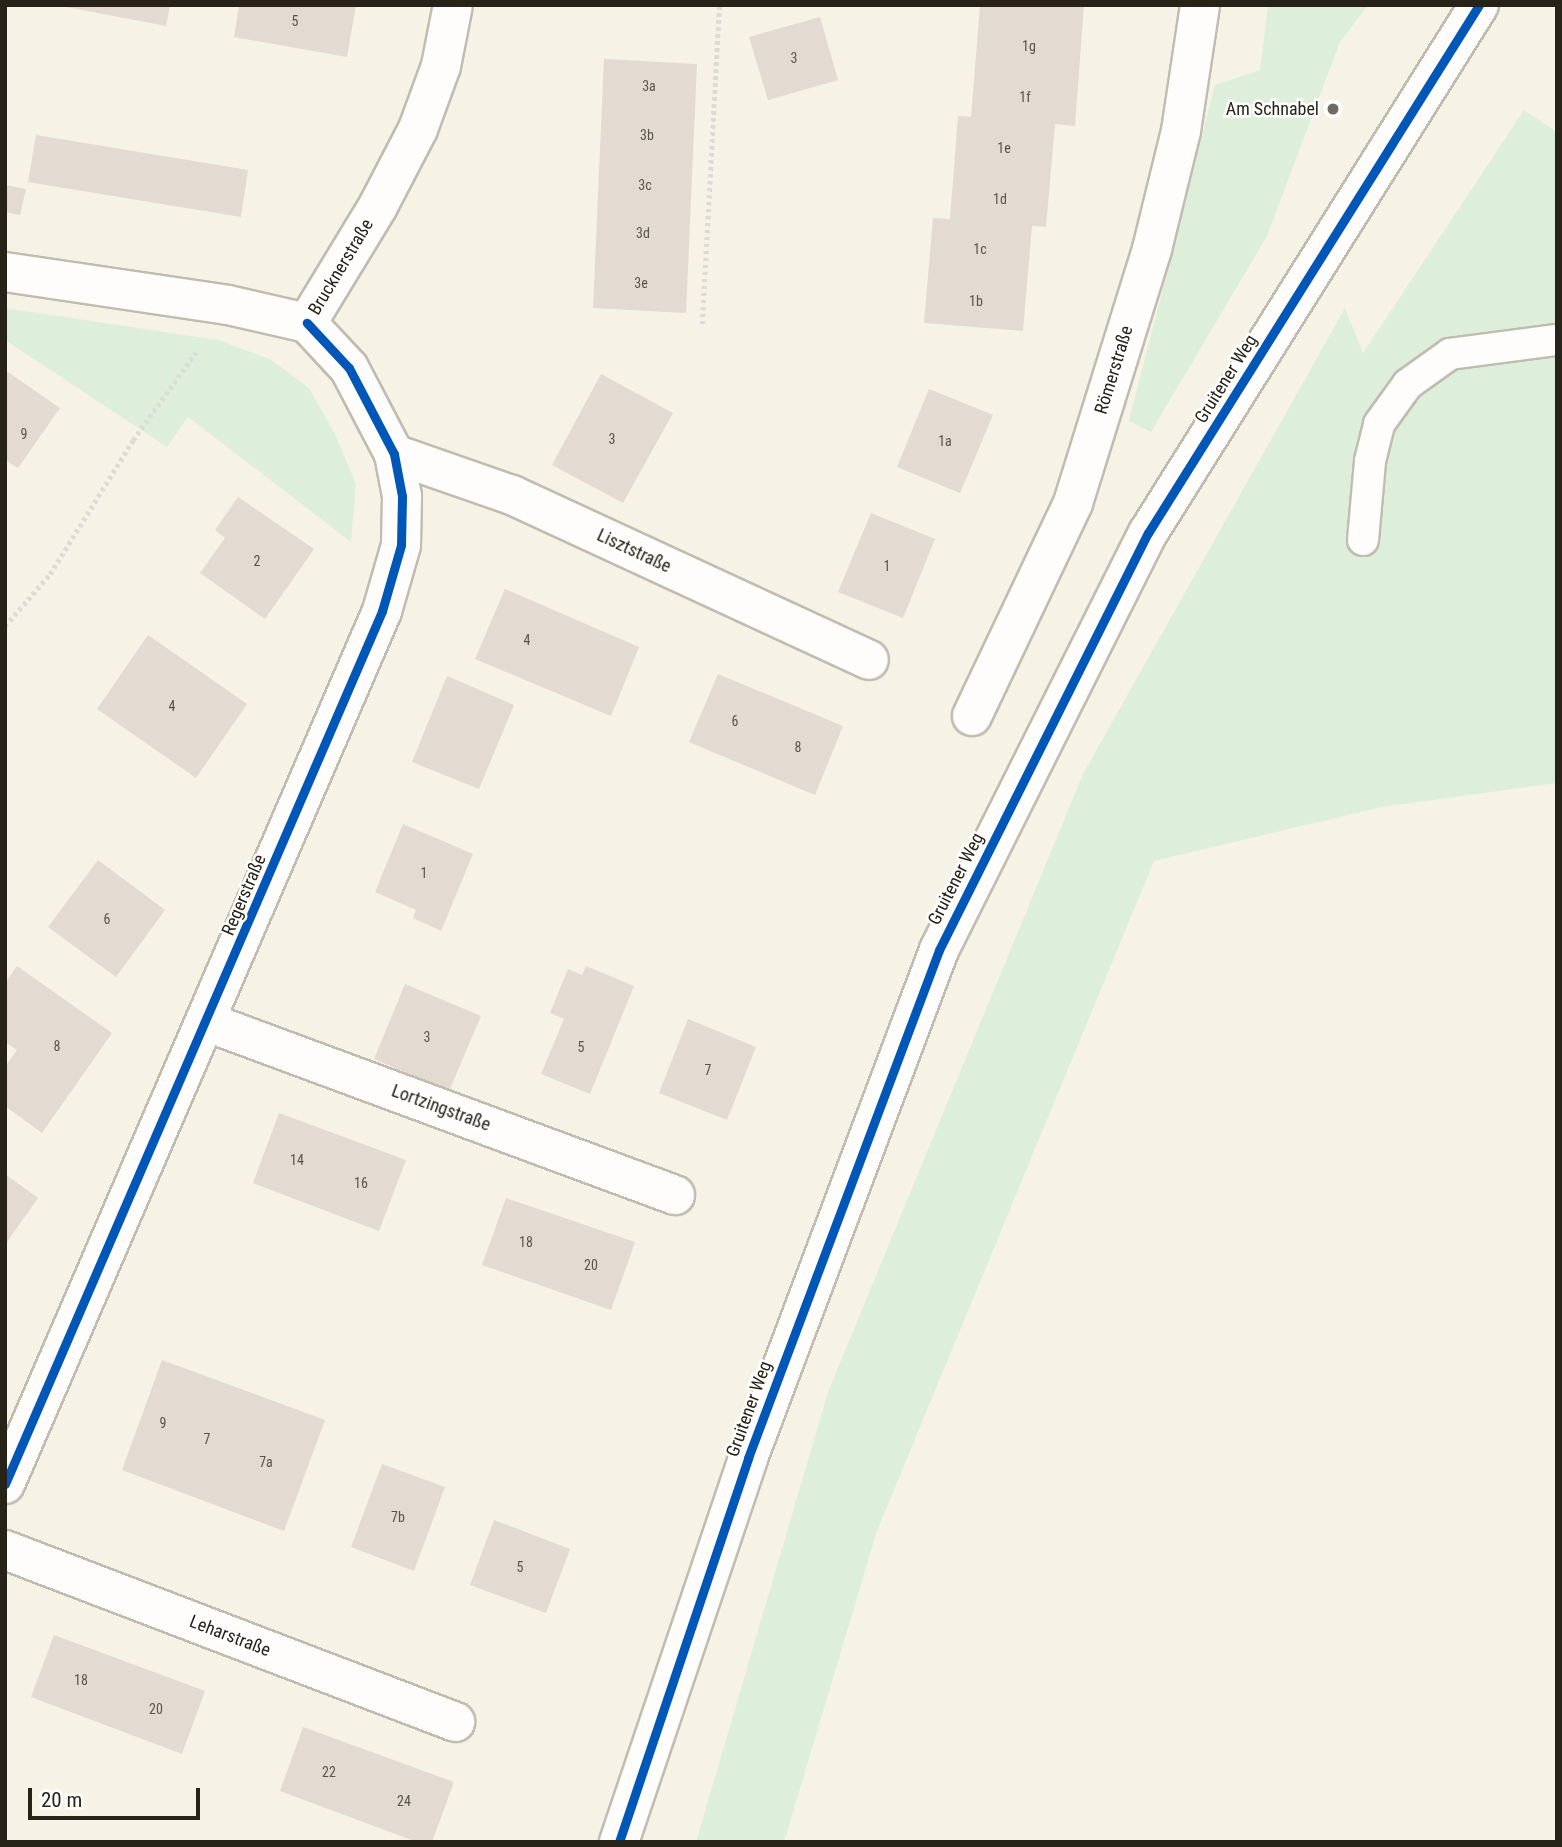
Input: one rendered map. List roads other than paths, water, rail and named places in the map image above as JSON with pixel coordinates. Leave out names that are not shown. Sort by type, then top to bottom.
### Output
[{"type":"street","name":"Brucknerstraße","points":[[5,272],[228,305],[307,323],[378,206],[418,129],[441,66],[453,5]]},
{"type":"street","name":"Römerstraße","points":[[972,716],[1073,503],[1152,249],[1181,131],[1200,5]]},
{"type":"street","name":"Gruitener Weg","points":[[619,1842],[748,1458],[939,950],[1148,533],[1390,144],[1460,42],[1479,5]]},
{"type":"street","name":"Gruitener Weg","points":[[1460,42],[1497,5]]},
{"type":"street","name":"Regerstraße","points":[[5,1484],[207,1022],[382,611],[401,545],[402,496],[394,454],[349,368],[307,323]]},
{"type":"street","name":"Lisztstraße","points":[[394,454],[512,495],[869,660]]},
{"type":"street","name":"Lortzingstraße","points":[[207,1022],[676,1195]]},
{"type":"street","name":"Leharstraße","points":[[5,1550],[455,1722]]},
{"type":"lane","points":[[1363,540],[1370,461],[1379,424],[1408,384],[1450,354],[1557,340]]},
{"type":"place","name":"Am Schnabel","points":[[1333,109]]}]
